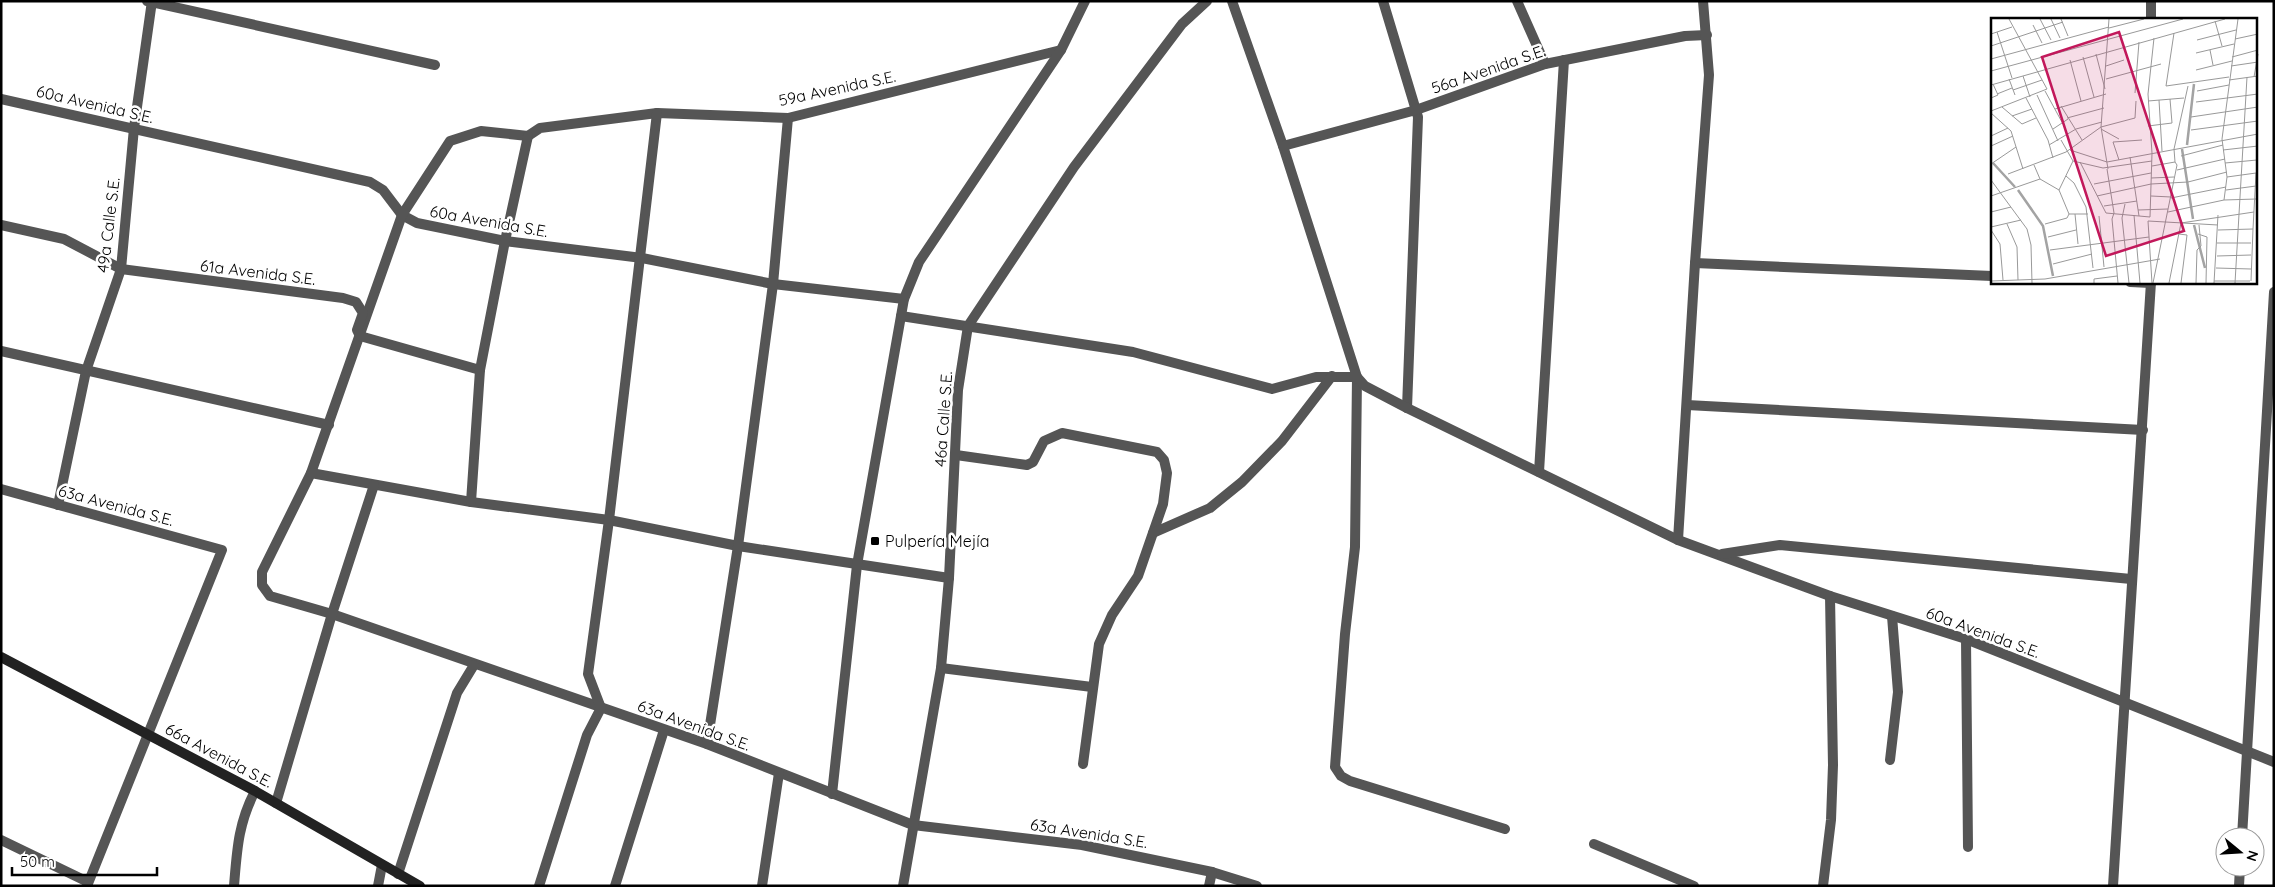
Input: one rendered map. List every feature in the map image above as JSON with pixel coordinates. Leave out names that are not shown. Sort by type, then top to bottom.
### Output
[{"type":"street","points":[[832,794],[857,565],[904,299],[919,262],[1061,50],[1085,1]]},
{"type":"street","name":"46a Calle S.E.","points":[[903,886],[941,668],[949,578],[958,390],[968,326],[1074,167],[1182,24],[1206,1]]},
{"type":"street","points":[[1232,1],[1283,146],[1357,377],[1355,547],[1345,634],[1335,767],[1341,776],[1350,781],[1505,829]]},
{"type":"street","points":[[1383,1],[1418,117],[1407,408]]},
{"type":"street","points":[[1517,1],[1545,64]]},
{"type":"street","points":[[1678,540],[1694,263],[1709,75],[1703,1]]},
{"type":"street","points":[[2151,1],[2151,18]]},
{"type":"street","points":[[150,2],[435,65]]},
{"type":"street","name":"49a Calle S.E.","points":[[58,505],[86,371],[121,270],[134,128],[150,2]]},
{"type":"street","name":"56a Avenida S.E.","points":[[1283,146],[1416,110],[1545,64],[1685,36],[1707,35]]},
{"type":"street","name":"59a Avenida S.E.","points":[[528,136],[540,128],[658,113],[788,118],[1061,50]]},
{"type":"street","points":[[1539,472],[1564,60]]},
{"type":"street","name":"60a Avenida S.E.","points":[[1,99],[370,182],[383,190],[402,215],[417,223],[505,241],[642,258],[773,284],[904,299]]},
{"type":"street","points":[[539,886],[587,735],[601,708],[588,674],[642,258],[658,113]]},
{"type":"street","points":[[707,744],[738,546],[773,284],[788,118]]},
{"type":"street","points":[[471,502],[480,370],[528,136],[481,131],[450,141],[402,215],[360,336],[480,370]]},
{"type":"street","name":"61a Avenida S.E.","points":[[1,225],[64,239],[121,270],[343,298],[356,302],[363,313],[357,330],[360,336]]},
{"type":"street","points":[[1694,263],[1991,276]]},
{"type":"street","points":[[2113,886],[2123,701],[2143,430],[2151,284]]},
{"type":"street","points":[[2242,827],[2274,292]]},
{"type":"street","points":[[901,316],[1133,352],[1272,389],[1316,377],[1357,377]]},
{"type":"street","name":"63a Avenida S.E.","points":[[360,336],[311,473],[262,572],[262,585],[270,596],[332,614],[474,665],[707,744],[779,774],[913,825],[1082,844],[1212,872],[1257,886]]},
{"type":"street","points":[[1,351],[329,425]]},
{"type":"street","points":[[1153,533],[1210,508],[1242,482],[1282,442],[1332,376]]},
{"type":"street","name":"60a Avenida S.E.","points":[[1357,377],[1365,386],[1407,408],[1678,540],[1830,596],[1966,640],[2274,762]]},
{"type":"street","points":[[1687,405],[2143,430]]},
{"type":"street","points":[[956,455],[1027,466],[1033,462],[1044,441],[1062,434],[1157,452],[1164,460],[1167,473],[1163,504],[1138,576],[1112,615],[1099,644],[1083,764]]},
{"type":"street","points":[[311,473],[471,502],[609,520],[738,546],[949,578]]},
{"type":"street","points":[[276,803],[332,614],[374,485]]},
{"type":"street","name":"63a Avenida S.E.","points":[[1,489],[222,550],[148,735]]},
{"type":"street","points":[[1720,554],[1780,545],[2131,578]]},
{"type":"street","points":[[1823,886],[1831,820],[1833,765],[1830,596]]},
{"type":"street","points":[[1890,760],[1898,692],[1892,616]]},
{"type":"street","points":[[1966,640],[1968,847]]},
{"type":"street","name":"66a Avenida S.E.","points":[[1,657],[255,790],[420,886]]},
{"type":"street","points":[[398,874],[457,693],[474,665]]},
{"type":"street","points":[[941,668],[1092,687]]},
{"type":"street","points":[[615,886],[664,730]]},
{"type":"street","points":[[1,840],[88,885],[148,735]]},
{"type":"street","points":[[762,886],[779,774]]},
{"type":"street","points":[[234,886],[238,838],[243,814],[255,790]]},
{"type":"street","points":[[1594,844],[1694,886]]},
{"type":"street","points":[[378,886],[382,865]]},
{"type":"street","points":[[1209,886],[1212,872]]},
{"type":"place","name":"Pulpería Mejía","points":[[875,541]]}]
